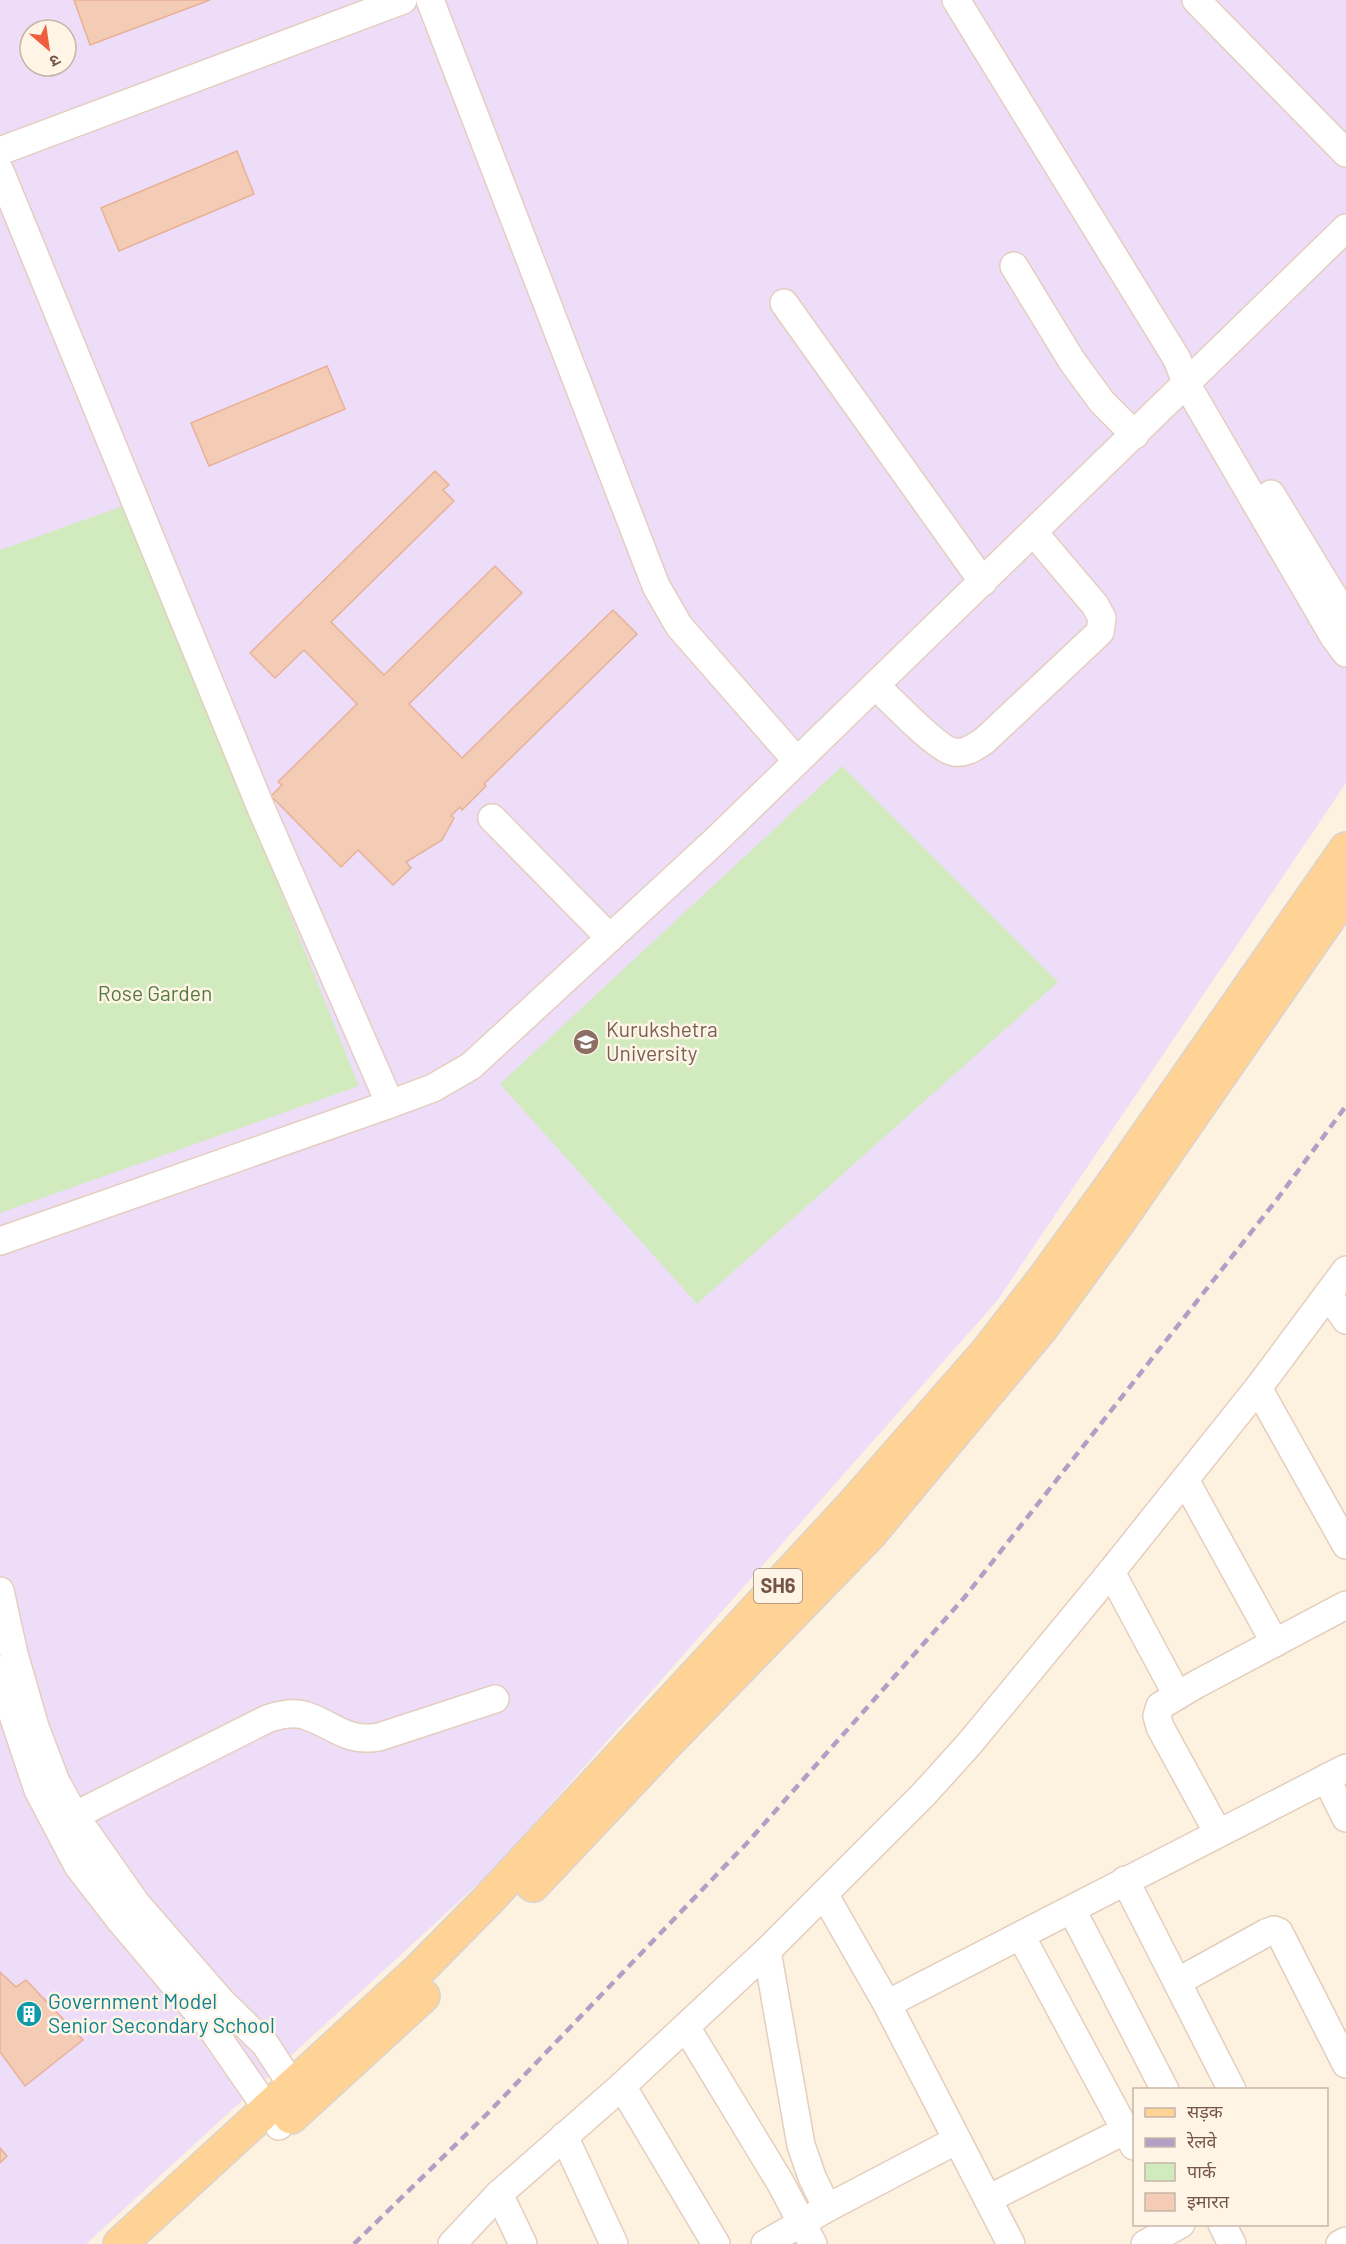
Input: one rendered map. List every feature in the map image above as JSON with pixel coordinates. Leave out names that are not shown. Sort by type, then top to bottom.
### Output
[{"type":"main road","name":"SH6","points":[[152,2244],[488,1900],[851,1507],[987,1352],[1117,1178],[1346,849]]},
{"type":"main road","name":"SH6","points":[[298,2095],[385,2032],[488,1933],[664,1746],[870,1534],[1042,1327],[1119,1221],[1346,893]]},
{"type":"main road","name":"SH6","points":[[120,2244],[274,2118]]},
{"type":"street","points":[[0,151],[402,0]]},
{"type":"street","points":[[430,0],[656,586],[679,626],[797,761]]},
{"type":"street","points":[[956,0],[1188,373],[1346,618]]},
{"type":"street","points":[[1196,0],[1346,153]]},
{"type":"street","points":[[0,171],[261,808],[390,1104]]},
{"type":"street","points":[[0,1241],[434,1088],[471,1066],[715,842],[1135,435],[1188,373],[1346,228]]},
{"type":"street","points":[[1014,266],[1071,361],[1102,402],[1135,435]]},
{"type":"street","points":[[784,303],[983,582]]},
{"type":"street","points":[[1188,373],[1328,627],[1346,653]]},
{"type":"street","points":[[876,686],[939,744],[952,752],[965,752],[984,741],[1100,632],[1102,618],[1095,605],[1034,533]]},
{"type":"street","points":[[492,818],[610,938]]},
{"type":"street","points":[[452,2244],[499,2194],[622,2086],[767,1951],[924,1794],[970,1743],[1111,1572],[1258,1388],[1346,1270]]},
{"type":"street","points":[[1328,1294],[1346,1320]]},
{"type":"street","points":[[1258,1388],[1346,1545]]},
{"type":"street","points":[[1185,1480],[1275,1642]]},
{"type":"street","points":[[1111,1572],[1177,1695]]},
{"type":"street","points":[[0,1591],[6,1694],[38,1790],[222,2002],[265,2044],[298,2095]]},
{"type":"street","points":[[1218,1833],[1160,1727],[1157,1716],[1160,1706],[1346,1605]]},
{"type":"street","points":[[65,1820],[279,1715],[304,1715],[348,1736],[365,1740],[495,1699]]},
{"type":"street","points":[[887,2004],[1336,1773],[1346,1818]]},
{"type":"street","points":[[65,1820],[78,1866],[212,2029],[274,2118]]},
{"type":"street","points":[[1125,1880],[1231,2088]]},
{"type":"street","points":[[824,1894],[887,2004],[1011,2244]]},
{"type":"street","points":[[1072,1910],[1164,2088]]},
{"type":"street","points":[[1177,1982],[1266,1933],[1274,1930],[1279,1932],[1346,2064]]},
{"type":"street","points":[[988,2199],[1130,2138],[1021,1936]]},
{"type":"street","points":[[767,1951],[801,2145],[812,2177],[827,2208]]},
{"type":"street","points":[[686,2026],[808,2234]]},
{"type":"street","points":[[622,2086],[716,2244]]},
{"type":"street","points":[[564,2136],[614,2244]]},
{"type":"street","points":[[765,2244],[808,2234],[827,2208],[957,2140]]},
{"type":"street","points":[[499,2194],[523,2244]]},
{"type":"street","points":[[1145,2244],[1177,2226]]},
{"type":"street","points":[[1223,2226],[1232,2244]]},
{"type":"street","points":[[1340,2244],[1346,2241]]},
{"type":"shaded area","name":"Kurukshetra University","points":[[0,0],[1346,0],[1346,783],[997,1301],[492,1871],[86,2244],[0,2244]]},
{"type":"green space","name":"Rose Garden","points":[[126,505],[359,1086],[0,1213],[0,550]]},
{"type":"green space","points":[[842,766],[1058,982],[697,1304],[500,1084]]},
{"type":"building","points":[[74,0],[210,0],[90,45]]},
{"type":"building","points":[[237,151],[254,194],[119,251],[101,208]]},
{"type":"building","points":[[327,366],[345,409],[209,466],[191,423]]},
{"type":"building","points":[[435,471],[449,485],[443,490],[454,501],[331,622],[384,675],[495,566],[522,593],[409,704],[462,758],[613,610],[637,634],[484,784],[486,786],[462,810],[460,807],[451,816],[454,818],[442,840],[406,862],[411,868],[393,885],[358,850],[341,867],[271,796],[282,785],[278,782],[357,704],[304,650],[275,678],[250,653]]},
{"type":"building","name":"Government Model Senior Secondary School","points":[[0,1972],[16,1987],[26,1980],[83,2040],[25,2086],[0,2052]]},
{"type":"building","points":[[0,2148],[7,2156],[0,2163]]},
{"type":"railway","points":[[354,2244],[488,2113],[747,1843],[964,1598],[1278,1198],[1346,1106]]},
{"type":"place","name":"Kurukshetra University","points":[[586,1042]]},
{"type":"place","name":"Government Model Senior Secondary School","points":[[29,2014]]}]
